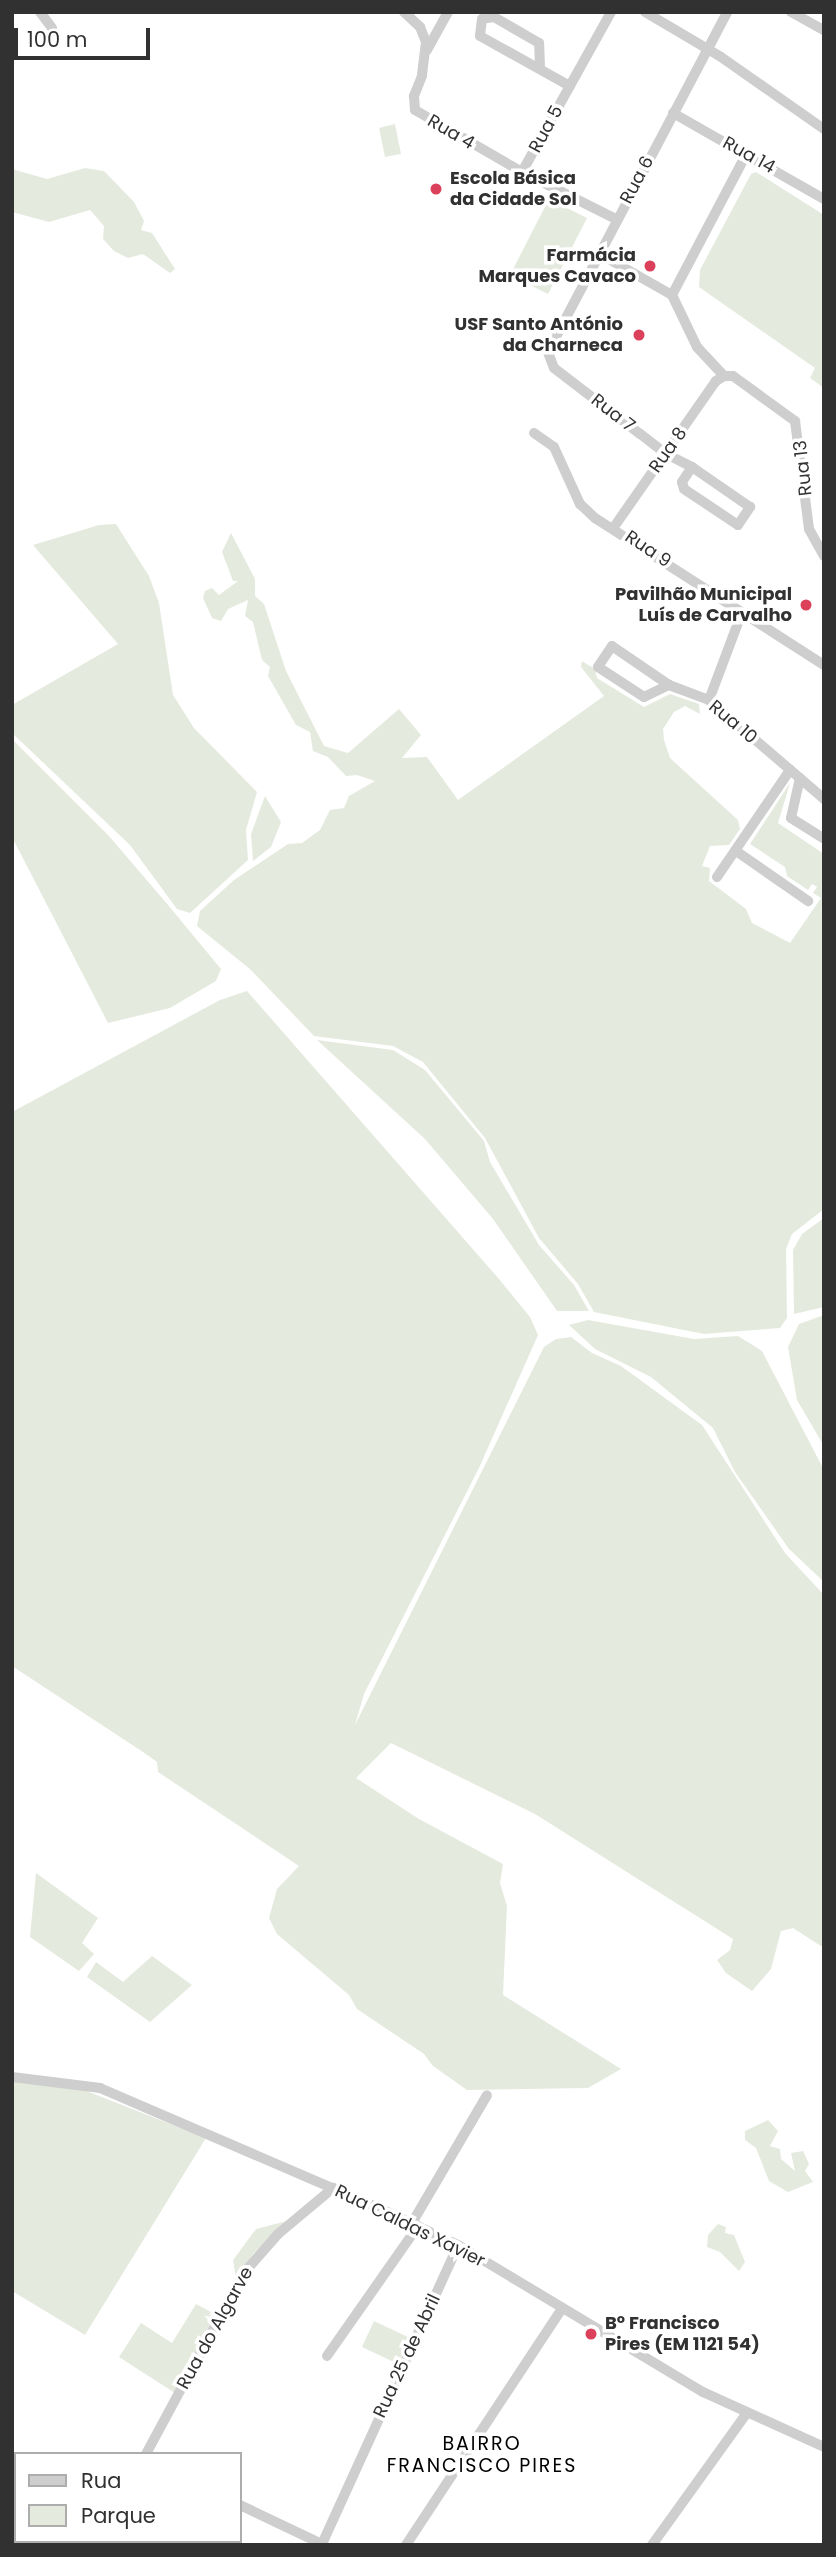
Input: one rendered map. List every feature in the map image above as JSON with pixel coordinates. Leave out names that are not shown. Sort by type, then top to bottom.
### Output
[{"type":"street","points":[[40,12],[52,28]]},
{"type":"street","points":[[404,12],[424,34],[425,52]]},
{"type":"street","points":[[425,52],[448,12]]},
{"type":"street","name":"Rua 5","points":[[522,172],[611,12]]},
{"type":"street","points":[[645,12],[707,49],[824,129]]},
{"type":"street","name":"Rua 6","points":[[548,347],[727,12]]},
{"type":"street","points":[[790,12],[824,30]]},
{"type":"street","name":"Rua 5","points":[[540,68],[539,43],[494,17],[482,19],[480,36],[570,86]]},
{"type":"street","name":"Rua 4","points":[[425,52],[414,96],[415,110],[522,172],[616,219]]},
{"type":"street","name":"Rua 14","points":[[673,113],[824,199]]},
{"type":"street","points":[[672,295],[747,153]]},
{"type":"street","points":[[598,253],[672,295],[697,347],[724,376]]},
{"type":"street","name":"Rua 7","points":[[548,347],[554,368],[666,454],[692,467],[750,508],[738,525],[684,489],[681,482],[692,467]]},
{"type":"street","name":"Rua 8","points":[[614,527],[716,381],[724,376]]},
{"type":"street","name":"Rua 13","points":[[724,376],[733,376],[795,421],[809,530],[824,556]]},
{"type":"street","name":"Rua 9","points":[[534,433],[554,447],[580,505],[824,666]]},
{"type":"street","points":[[709,700],[742,612]]},
{"type":"street","name":"Rua 10","points":[[669,685],[644,697],[598,667],[612,646],[669,685],[709,700],[824,799]]},
{"type":"street","points":[[717,877],[790,770]]},
{"type":"street","points":[[800,778],[791,818],[824,839]]},
{"type":"street","points":[[736,851],[808,901]]},
{"type":"street","name":"Rua Caldas Xavier","points":[[12,2077],[100,2088],[415,2225],[458,2245],[693,2387],[824,2447]]},
{"type":"street","points":[[327,2356],[415,2225],[487,2095]]},
{"type":"street","name":"Rua do Algarve","points":[[147,2452],[243,2274],[278,2234],[333,2188]]},
{"type":"street","name":"Rua 25 de Abril","points":[[323,2544],[458,2245]]},
{"type":"street","points":[[406,2545],[562,2308]]},
{"type":"street","points":[[652,2545],[747,2413]]},
{"type":"street","points":[[242,2506],[323,2544]]},
{"type":"green space","points":[[395,124],[401,154],[385,157],[379,128]]},
{"type":"green space","points":[[85,168],[104,171],[134,202],[144,221],[141,230],[152,233],[175,269],[170,273],[143,254],[128,258],[114,251],[103,239],[104,226],[90,210],[49,222],[12,212],[12,169],[47,179]]},
{"type":"green space","points":[[756,172],[824,215],[824,388],[810,378],[815,368],[699,287],[700,270],[751,174]]},
{"type":"green space","points":[[549,199],[587,218],[548,294],[510,275]]},
{"type":"green space","points":[[116,524],[149,576],[159,603],[173,695],[194,728],[257,792],[246,830],[248,860],[190,913],[177,909],[130,845],[12,733],[12,705],[118,644],[33,545],[99,525]]},
{"type":"green space","points":[[231,533],[255,579],[255,596],[264,604],[286,671],[324,746],[348,753],[399,709],[421,735],[402,758],[427,757],[458,800],[604,696],[581,667],[582,661],[595,669],[597,678],[644,707],[670,694],[699,704],[700,714],[685,706],[674,712],[663,729],[664,740],[670,758],[738,820],[740,829],[729,845],[710,846],[702,866],[710,868],[709,881],[746,909],[752,923],[790,943],[821,898],[813,893],[817,887],[812,884],[808,890],[787,876],[785,867],[750,844],[790,783],[778,823],[824,854],[824,1209],[792,1234],[786,1249],[787,1318],[780,1328],[704,1334],[594,1312],[578,1284],[539,1238],[485,1138],[423,1062],[393,1046],[314,1036],[251,970],[197,926],[200,911],[234,880],[288,844],[302,843],[320,830],[330,810],[344,808],[349,796],[375,781],[357,775],[346,776],[328,757],[313,751],[310,732],[296,725],[268,676],[270,667],[262,660],[253,622],[245,616],[248,600],[228,609],[221,621],[212,618],[203,598],[205,591],[212,588],[219,595],[238,581],[233,581],[222,552]]},
{"type":"green space","points":[[12,739],[109,836],[168,905],[221,969],[216,981],[170,1008],[108,1023],[12,837]]},
{"type":"green space","points":[[265,796],[281,822],[271,847],[253,861],[251,834]]},
{"type":"green space","points":[[247,991],[499,1279],[530,1317],[538,1335],[479,1468],[364,1694],[355,1725],[544,1347],[556,1339],[571,1337],[592,1353],[621,1366],[702,1425],[785,1553],[824,1595],[824,1948],[793,1928],[781,1931],[771,1969],[752,1991],[726,1973],[717,1960],[730,1950],[733,1939],[535,1814],[391,1743],[356,1778],[419,1819],[503,1864],[500,1883],[507,1906],[503,1995],[621,2069],[588,2088],[467,2090],[433,2066],[424,2054],[357,2009],[349,1995],[277,1934],[269,1918],[277,1889],[299,1866],[158,1772],[157,1762],[143,1752],[12,1666],[12,1112],[220,1000]]},
{"type":"green space","points":[[317,1040],[393,1050],[425,1070],[484,1141],[490,1162],[539,1245],[574,1285],[589,1311],[557,1311],[493,1219],[425,1139]]},
{"type":"green space","points":[[824,1218],[824,1307],[794,1314],[793,1250],[802,1234]]},
{"type":"green space","points":[[824,1315],[824,1446],[797,1400],[788,1347],[799,1324]]},
{"type":"green space","points":[[588,1320],[694,1339],[738,1336],[762,1351],[824,1470],[824,1582],[789,1549],[735,1472],[713,1428],[651,1377],[595,1349],[569,1325]]},
{"type":"green space","points":[[36,1873],[98,1918],[82,1943],[94,1954],[79,1971],[30,1937]]},
{"type":"green space","points":[[152,1956],[192,1985],[150,2022],[87,1977],[96,1962],[123,1982]]},
{"type":"green space","points":[[12,2081],[84,2090],[206,2138],[85,2335],[12,2291]]},
{"type":"green space","points":[[768,2120],[778,2131],[770,2146],[780,2149],[781,2159],[795,2171],[791,2153],[803,2151],[809,2164],[805,2171],[813,2182],[788,2192],[769,2181],[756,2148],[745,2140],[745,2131]]},
{"type":"green space","points":[[287,2221],[254,2253],[236,2278],[233,2260],[256,2229]]},
{"type":"green space","points":[[718,2224],[726,2227],[725,2233],[734,2235],[745,2262],[739,2271],[720,2252],[707,2247],[708,2235]]},
{"type":"green space","points":[[196,2304],[215,2314],[175,2393],[119,2357],[141,2323],[172,2343]]},
{"type":"green space","points":[[374,2321],[410,2338],[398,2364],[362,2347]]},
{"type":"place","name":"Escola Básica da Cidade Sol","points":[[436,189]]},
{"type":"place","name":"Farmácia Marques Cavaco","points":[[650,266]]},
{"type":"place","name":"USF Santo António da Charneca","points":[[639,335]]},
{"type":"place","name":"Pavilhão Municipal Luís de Carvalho","points":[[806,605]]},
{"type":"place","name":"Bº Francisco Pires (EM 1121 54)","points":[[591,2334]]},
{"type":"district","name":"BAIRRO FRANCISCO PIRES","points":[[482,2455]]}]
